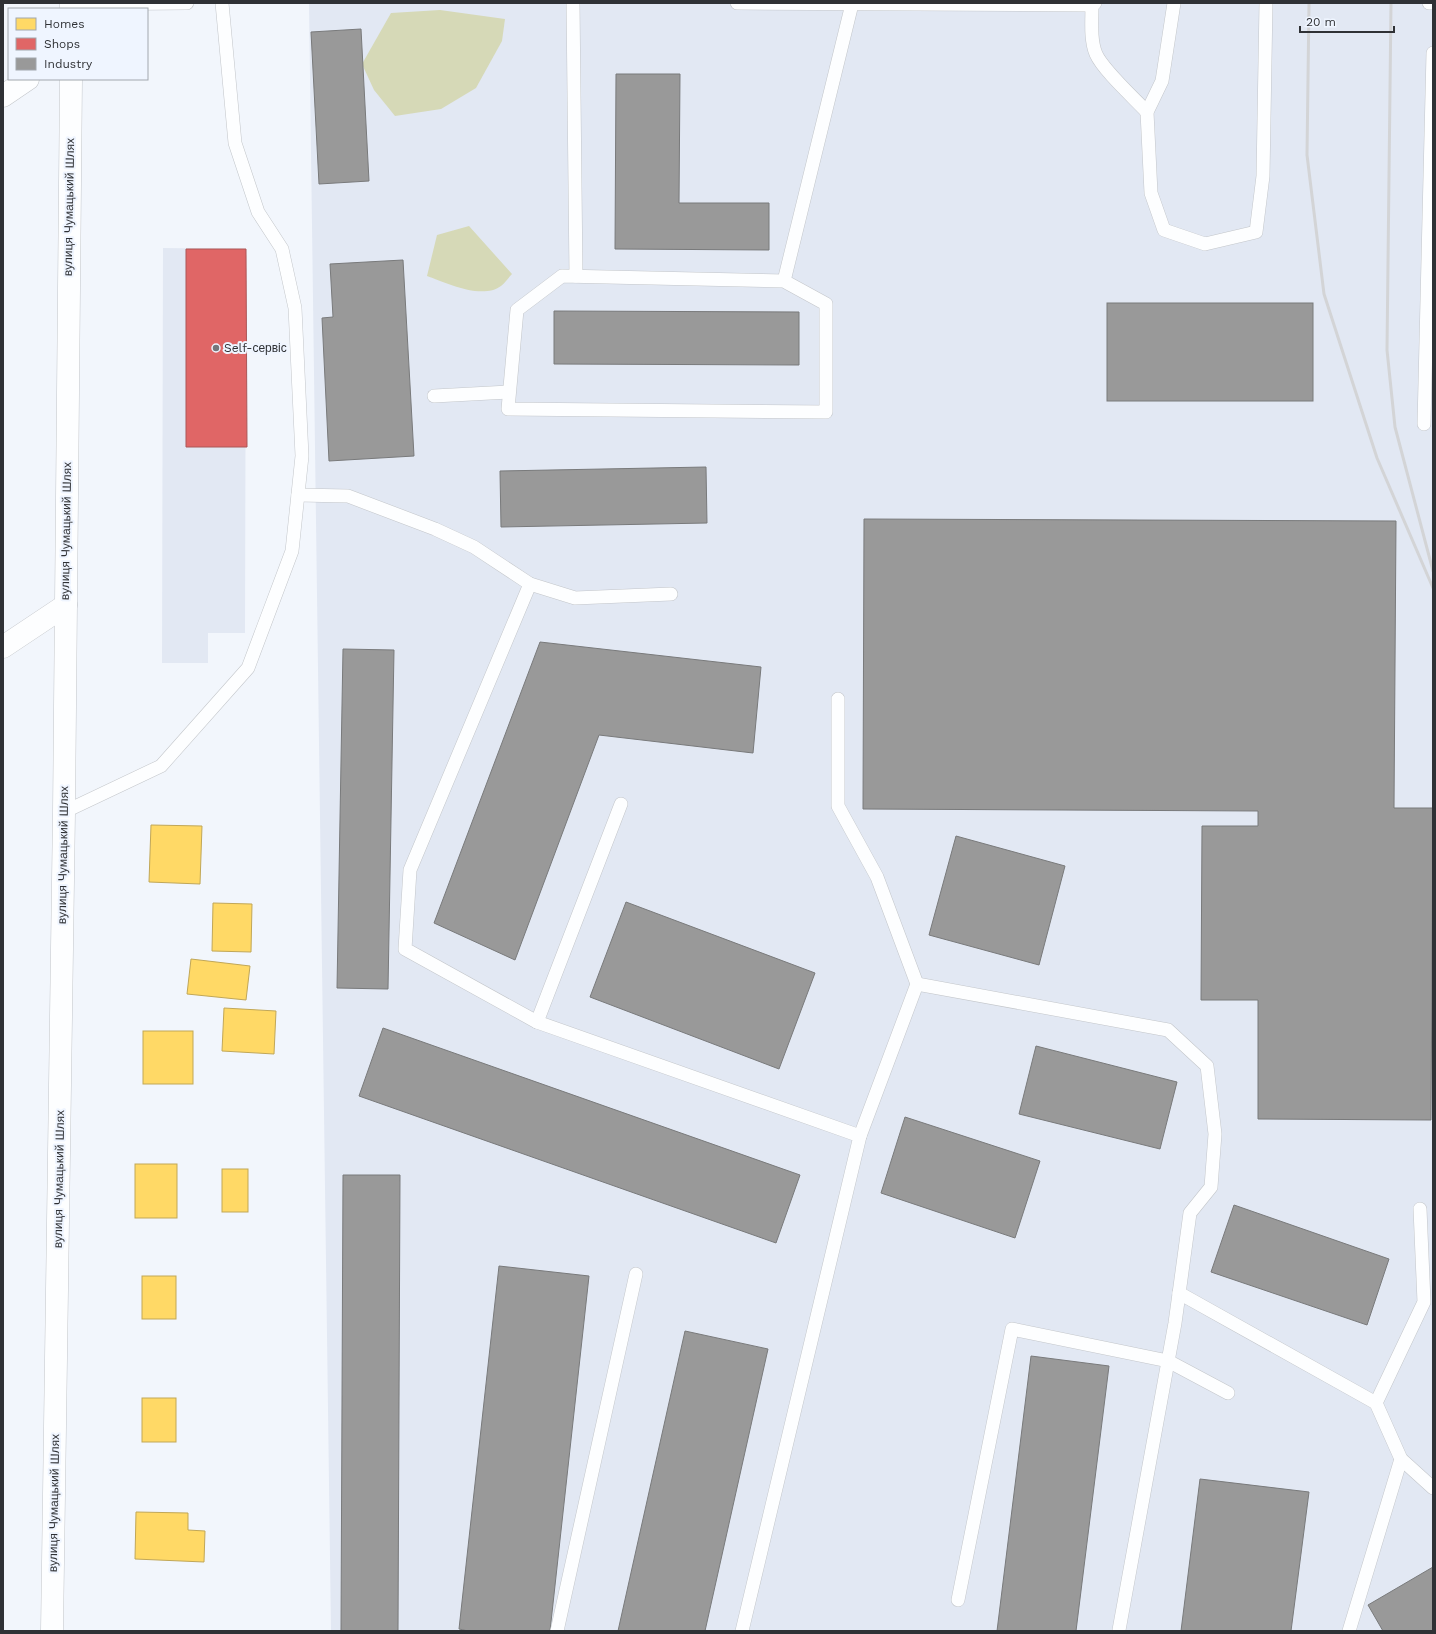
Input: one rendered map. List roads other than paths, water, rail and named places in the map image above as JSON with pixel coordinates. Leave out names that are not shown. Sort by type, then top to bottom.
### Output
[{"type":"main road","points":[[3,96],[27,80]]},
{"type":"main road","name":"вулиця Чумацький Шлях","points":[[52,1631],[64,812],[71,80]]},
{"type":"main road","points":[[3,647],[66,605]]},
{"type":"lane","points":[[71,5],[187,3]]},
{"type":"lane","points":[[64,812],[161,766],[248,668],[292,551],[302,456],[295,308],[282,249],[258,212],[235,143],[222,3]]},
{"type":"lane","points":[[572,3],[576,276]]},
{"type":"lane","points":[[737,3],[1093,4],[1092,28],[1096,54],[1113,77],[1147,112]]},
{"type":"lane","points":[[1174,3],[1162,81],[1147,112],[1151,193],[1164,230],[1205,244],[1256,232],[1264,176],[1266,3]]},
{"type":"lane","points":[[784,281],[852,4]]},
{"type":"lane","points":[[1424,424],[1433,53]]},
{"type":"lane","points":[[562,276],[576,276],[784,281],[826,304],[826,412],[508,409],[517,310],[562,276]]},
{"type":"lane","points":[[434,396],[510,392]]},
{"type":"lane","points":[[298,495],[348,496],[474,547],[530,584],[575,598],[671,594]]},
{"type":"lane","points":[[530,584],[410,870],[405,949],[537,1022],[860,1136]]},
{"type":"lane","points":[[742,1631],[860,1136],[917,984],[877,877],[838,806],[838,699]]},
{"type":"lane","points":[[537,1022],[621,804]]},
{"type":"lane","points":[[917,984],[1168,1030],[1207,1066],[1215,1134],[1211,1187],[1190,1214],[1168,1361],[1119,1630]]},
{"type":"lane","points":[[1376,1403],[1424,1302],[1420,1209]]},
{"type":"lane","points":[[558,1631],[636,1274]]},
{"type":"lane","points":[[1179,1293],[1376,1403],[1401,1459],[1433,1488]]},
{"type":"lane","points":[[958,1600],[1012,1329],[1168,1361],[1228,1393]]},
{"type":"lane","points":[[1349,1631],[1401,1459]]},
{"type":"railway","points":[[1309,3],[1307,155],[1324,294],[1377,458],[1433,588]]},
{"type":"railway","points":[[1391,3],[1387,350],[1395,427],[1433,571]]},
{"type":"place","name":"Self-сервіс","points":[[216,348]]}]
